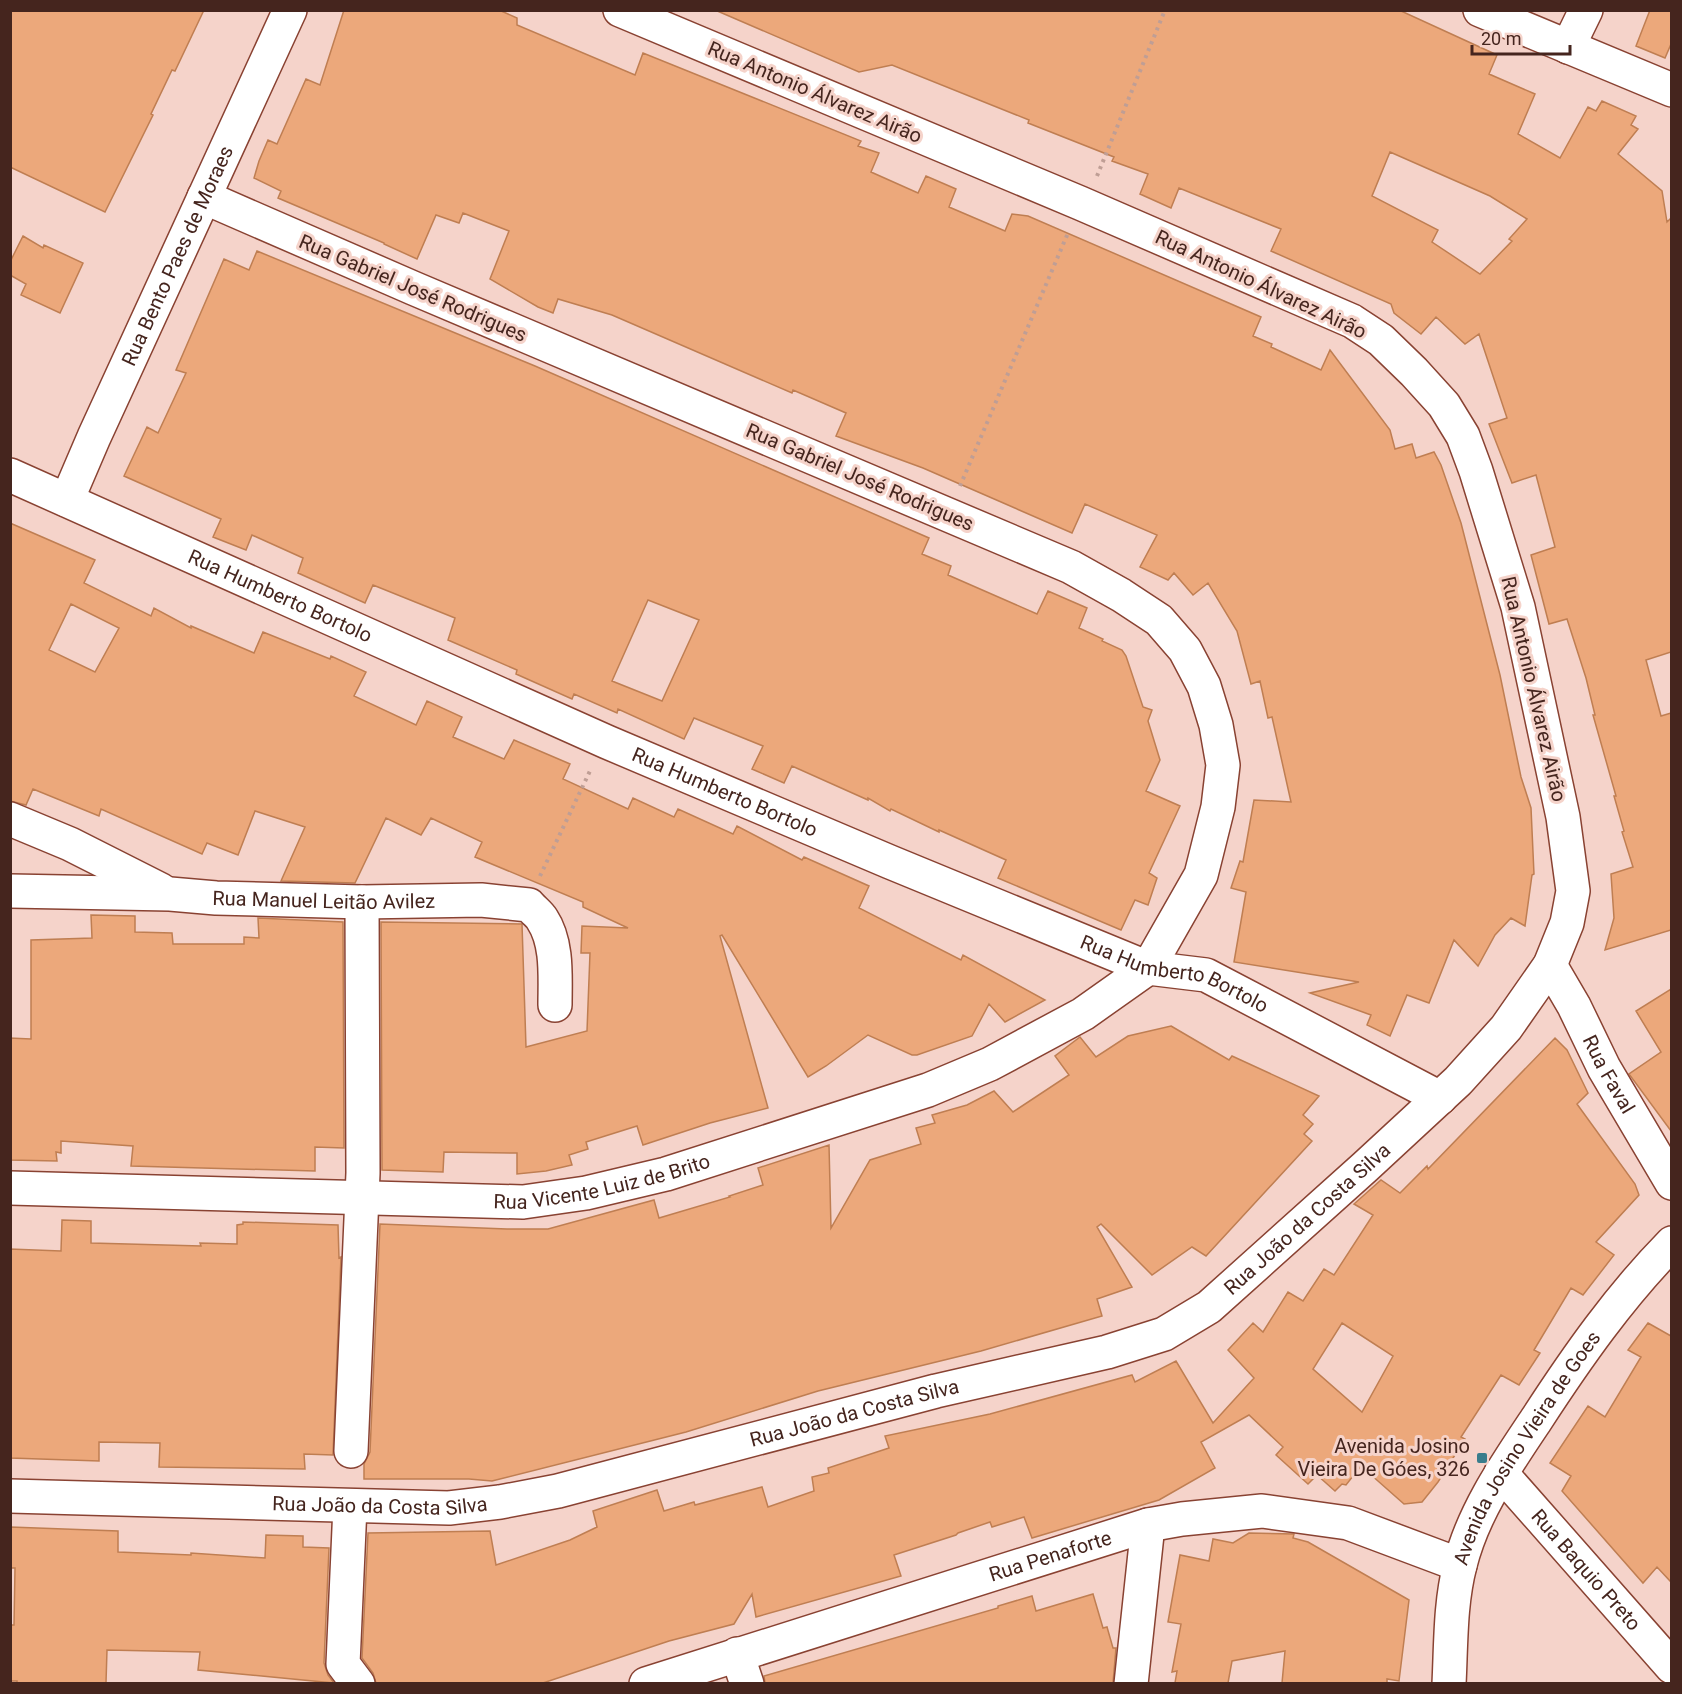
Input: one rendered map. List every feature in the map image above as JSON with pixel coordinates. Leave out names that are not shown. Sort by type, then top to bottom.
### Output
[{"type":"street","name":"Rua Bento Paes de Moraes","points":[[67,500],[290,10]]},
{"type":"street","name":"Rua Antonio Álvarez Airão","points":[[620,10],[1080,203],[1352,321],[1381,340],[1414,372],[1444,405],[1463,436],[1518,607],[1563,817],[1573,891],[1567,923],[1550,965]]},
{"type":"street","points":[[1480,10],[1671,90]]},
{"type":"street","points":[[1568,47],[1586,10]]},
{"type":"street","name":"Rua Gabriel José Rodrigues","points":[[204,197],[1071,567],[1121,595],[1159,620],[1185,650],[1204,686],[1216,726],[1223,765],[1218,807],[1201,875],[1148,968]]},
{"type":"street","name":"Rua Humberto Bortolo","points":[[10,475],[607,742],[901,867],[1148,968],[1206,975],[1440,1098]]},
{"type":"street","points":[[10,819],[70,844],[170,894]]},
{"type":"street","name":"Rua Manuel Leitão Avilez","points":[[10,891],[170,894],[216,898],[362,902],[481,900],[529,905]]},
{"type":"street","points":[[351,1451],[362,1198],[362,902]]},
{"type":"street","points":[[529,905],[542,919],[551,937],[555,969],[555,1005]]},
{"type":"street","name":"Rua João da Costa Silva","points":[[10,1496],[449,1508],[500,1502],[558,1491],[936,1391],[1107,1352],[1164,1334],[1209,1306],[1440,1098],[1506,1029],[1550,965]]},
{"type":"street","name":"Rua Faval","points":[[1550,965],[1574,1006],[1604,1068],[1671,1183]]},
{"type":"street","name":"Rua Vicente Luiz de Brito","points":[[10,1188],[523,1202],[586,1193],[666,1174],[928,1090],[990,1064],[1083,1014],[1148,968]]},
{"type":"street","name":"Avenida Josino Vieira de Goes","points":[[1449,1683],[1453,1613],[1460,1565],[1477,1519],[1501,1473],[1600,1325],[1640,1276],[1671,1243]]},
{"type":"street","name":"Rua Baquio Preto","points":[[1501,1473],[1671,1667]]},
{"type":"street","points":[[350,1506],[343,1664],[358,1683]]},
{"type":"street","name":"Rua Penaforte","points":[[646,1683],[742,1669],[1148,1525],[1182,1519],[1262,1511],[1348,1523],[1460,1565]]},
{"type":"street","points":[[1131,1683],[1148,1525]]},
{"type":"path","points":[[950,515],[1080,203],[1097,176],[1165,10]]},
{"type":"path","points":[[529,905],[532,893],[589,773],[607,742]]},
{"type":"building","points":[[10,10],[204,10],[175,71],[172,70],[151,114],[153,115],[105,212],[10,167]]},
{"type":"building","points":[[344,10],[499,10],[517,18],[517,25],[635,75],[643,53],[861,141],[858,146],[879,153],[871,172],[918,193],[926,176],[956,189],[949,207],[1005,231],[1012,214],[1028,216],[1261,317],[1253,336],[1321,370],[1330,350],[1390,430],[1395,449],[1412,444],[1416,458],[1434,452],[1441,465],[1461,523],[1500,675],[1521,777],[1531,808],[1534,874],[1532,875],[1525,926],[1511,918],[1495,935],[1478,966],[1454,940],[1429,1003],[1407,995],[1390,1036],[1367,1025],[1371,1015],[1310,993],[1359,982],[1234,962],[1246,892],[1231,888],[1240,861],[1243,862],[1254,800],[1291,802],[1272,717],[1268,718],[1260,681],[1251,684],[1237,631],[1208,583],[1193,595],[1174,573],[1168,580],[1140,567],[1157,535],[1085,504],[1072,533],[923,468],[836,436],[846,413],[793,390],[792,393],[612,315],[558,299],[553,313],[538,307],[490,279],[509,231],[463,213],[459,223],[436,215],[417,259],[278,198],[281,191],[254,178],[259,161],[268,140],[277,144],[306,79],[320,85]]},
{"type":"building","points":[[715,10],[1399,10],[1497,55],[1489,74],[1535,94],[1518,134],[1560,158],[1588,107],[1596,111],[1602,101],[1636,116],[1631,125],[1638,129],[1618,154],[1662,191],[1667,222],[1671,218],[1671,652],[1646,660],[1661,716],[1671,713],[1671,930],[1605,950],[1614,918],[1611,874],[1633,867],[1622,832],[1624,831],[1614,796],[1616,796],[1593,715],[1595,715],[1586,678],[1567,619],[1549,624],[1531,555],[1555,547],[1536,475],[1512,483],[1489,424],[1507,418],[1479,334],[1465,344],[1436,317],[1421,334],[1394,313],[1391,304],[1271,251],[1281,229],[1179,188],[1171,208],[1140,194],[1148,174],[1112,161],[1114,157],[892,65],[859,72]],"holes":[[[1390,152],[1490,196],[1527,219],[1509,239],[1512,241],[1480,274],[1432,242],[1438,230],[1372,196]]]},
{"type":"building","points":[[1650,10],[1671,10],[1671,44],[1665,58],[1636,46]]},
{"type":"building","points":[[23,236],[43,248],[44,245],[83,263],[60,313],[21,295],[26,284],[10,275],[10,262]]},
{"type":"building","points":[[257,251],[535,366],[929,538],[922,554],[951,566],[948,575],[1037,614],[1048,591],[1087,608],[1079,628],[1122,650],[1143,707],[1152,710],[1148,721],[1160,760],[1146,791],[1180,806],[1149,873],[1157,878],[1148,905],[1135,900],[1121,930],[998,878],[1006,860],[891,809],[890,811],[868,798],[868,800],[792,766],[784,783],[752,769],[763,746],[694,718],[684,739],[618,709],[617,713],[574,694],[572,699],[516,674],[517,670],[448,640],[455,618],[373,585],[365,603],[298,573],[303,558],[252,535],[246,550],[213,537],[221,519],[124,476],[147,427],[158,433],[186,373],[176,370],[224,259],[249,270]],"holes":[[[648,600],[699,620],[662,701],[612,681]]]},
{"type":"building","points":[[10,523],[95,560],[84,583],[151,616],[154,608],[191,628],[191,626],[254,653],[263,632],[330,659],[331,656],[366,672],[354,696],[416,725],[427,701],[462,717],[453,737],[504,759],[514,740],[570,764],[563,779],[628,809],[633,798],[674,817],[678,809],[733,834],[737,826],[802,860],[804,857],[869,886],[859,908],[961,960],[963,955],[1045,1000],[1005,1022],[989,1004],[972,1036],[917,1055],[912,1055],[868,1035],[808,1077],[722,935],[720,936],[768,1108],[710,1123],[643,1145],[637,1126],[586,1142],[588,1149],[569,1155],[572,1165],[546,1171],[517,1174],[517,1153],[444,1152],[443,1172],[382,1170],[381,922],[522,924],[526,1047],[587,1031],[590,953],[581,953],[582,926],[628,928],[583,907],[583,902],[475,857],[482,842],[431,818],[421,835],[386,818],[355,883],[281,881],[305,827],[255,811],[238,855],[207,843],[202,854],[101,809],[99,816],[33,789],[26,805],[10,801]],"holes":[[[71,604],[119,628],[95,672],[49,650]]]},
{"type":"building","points":[[91,915],[135,916],[135,932],[172,933],[173,944],[244,944],[244,937],[259,938],[258,918],[343,922],[344,1148],[315,1147],[315,1171],[131,1166],[133,1146],[61,1141],[61,1153],[56,1152],[57,1161],[10,1160],[10,1038],[31,1039],[31,940],[92,938]]},
{"type":"building","points":[[1671,989],[1671,1131],[1629,1074],[1661,1052],[1636,1011]]},
{"type":"building","points":[[1171,1026],[1229,1060],[1232,1056],[1319,1096],[1303,1115],[1313,1124],[1304,1134],[1312,1141],[1206,1256],[1192,1247],[1152,1275],[1101,1224],[1097,1227],[1132,1287],[1097,1299],[1102,1316],[981,1351],[818,1391],[686,1432],[492,1481],[364,1479],[364,1464],[370,1452],[380,1224],[548,1229],[654,1200],[659,1218],[763,1185],[758,1168],[829,1145],[831,1228],[870,1160],[921,1144],[916,1128],[935,1123],[932,1115],[967,1105],[994,1091],[1013,1112],[1069,1075],[1055,1056],[1080,1037],[1096,1057],[1128,1036]]},
{"type":"building","points":[[1555,1038],[1567,1050],[1588,1093],[1577,1104],[1635,1184],[1639,1195],[1596,1242],[1614,1255],[1583,1295],[1571,1288],[1534,1350],[1540,1353],[1519,1385],[1501,1375],[1461,1437],[1465,1439],[1438,1482],[1422,1502],[1404,1504],[1361,1466],[1346,1485],[1342,1484],[1335,1491],[1317,1475],[1308,1484],[1276,1455],[1283,1447],[1249,1415],[1201,1442],[1215,1468],[1159,1500],[1032,1538],[1024,1517],[992,1527],[990,1522],[894,1555],[901,1576],[756,1617],[752,1594],[734,1624],[669,1641],[543,1683],[376,1683],[373,1673],[362,1658],[368,1533],[490,1531],[496,1565],[570,1540],[597,1527],[593,1511],[657,1490],[664,1511],[762,1487],[768,1507],[814,1491],[812,1477],[829,1473],[828,1468],[889,1448],[885,1436],[990,1414],[1132,1375],[1135,1382],[1176,1361],[1213,1423],[1254,1378],[1228,1350],[1253,1323],[1263,1332],[1288,1292],[1303,1301],[1324,1269],[1334,1275],[1373,1215],[1354,1204],[1381,1180],[1400,1193],[1427,1166],[1428,1169]],"holes":[[[1342,1323],[1393,1356],[1362,1412],[1313,1369]]]},
{"type":"building","points":[[62,1220],[91,1221],[91,1243],[201,1246],[200,1243],[237,1244],[237,1225],[243,1222],[338,1225],[339,1258],[341,1257],[333,1455],[304,1454],[305,1469],[159,1467],[160,1443],[99,1442],[99,1461],[10,1458],[10,1249],[61,1251]]},
{"type":"building","points":[[1648,1323],[1671,1336],[1671,1582],[1657,1567],[1643,1583],[1562,1491],[1571,1476],[1550,1463],[1588,1406],[1605,1417],[1641,1357],[1628,1350]]},
{"type":"building","points":[[10,1527],[118,1531],[118,1552],[191,1555],[191,1553],[265,1558],[266,1535],[303,1536],[303,1547],[329,1548],[324,1663],[334,1683],[198,1670],[200,1652],[107,1650],[106,1683],[17,1683],[17,1681],[10,1681],[10,1625],[14,1625],[15,1568],[10,1568]]},
{"type":"building","points":[[1249,1533],[1294,1534],[1293,1538],[1308,1542],[1409,1600],[1399,1681],[1387,1679],[1387,1683],[1282,1683],[1285,1651],[1232,1661],[1228,1683],[1175,1683],[1177,1671],[1172,1672],[1181,1624],[1168,1622],[1180,1555],[1209,1561],[1213,1539],[1233,1543]]},
{"type":"building","points":[[1093,1594],[1103,1628],[1107,1627],[1113,1648],[1116,1648],[1113,1683],[765,1683],[764,1676],[1032,1596],[1036,1611]]},
{"type":"place","name":"Avenida Josino Vieira De Góes, 326","points":[[1482,1458]]}]
